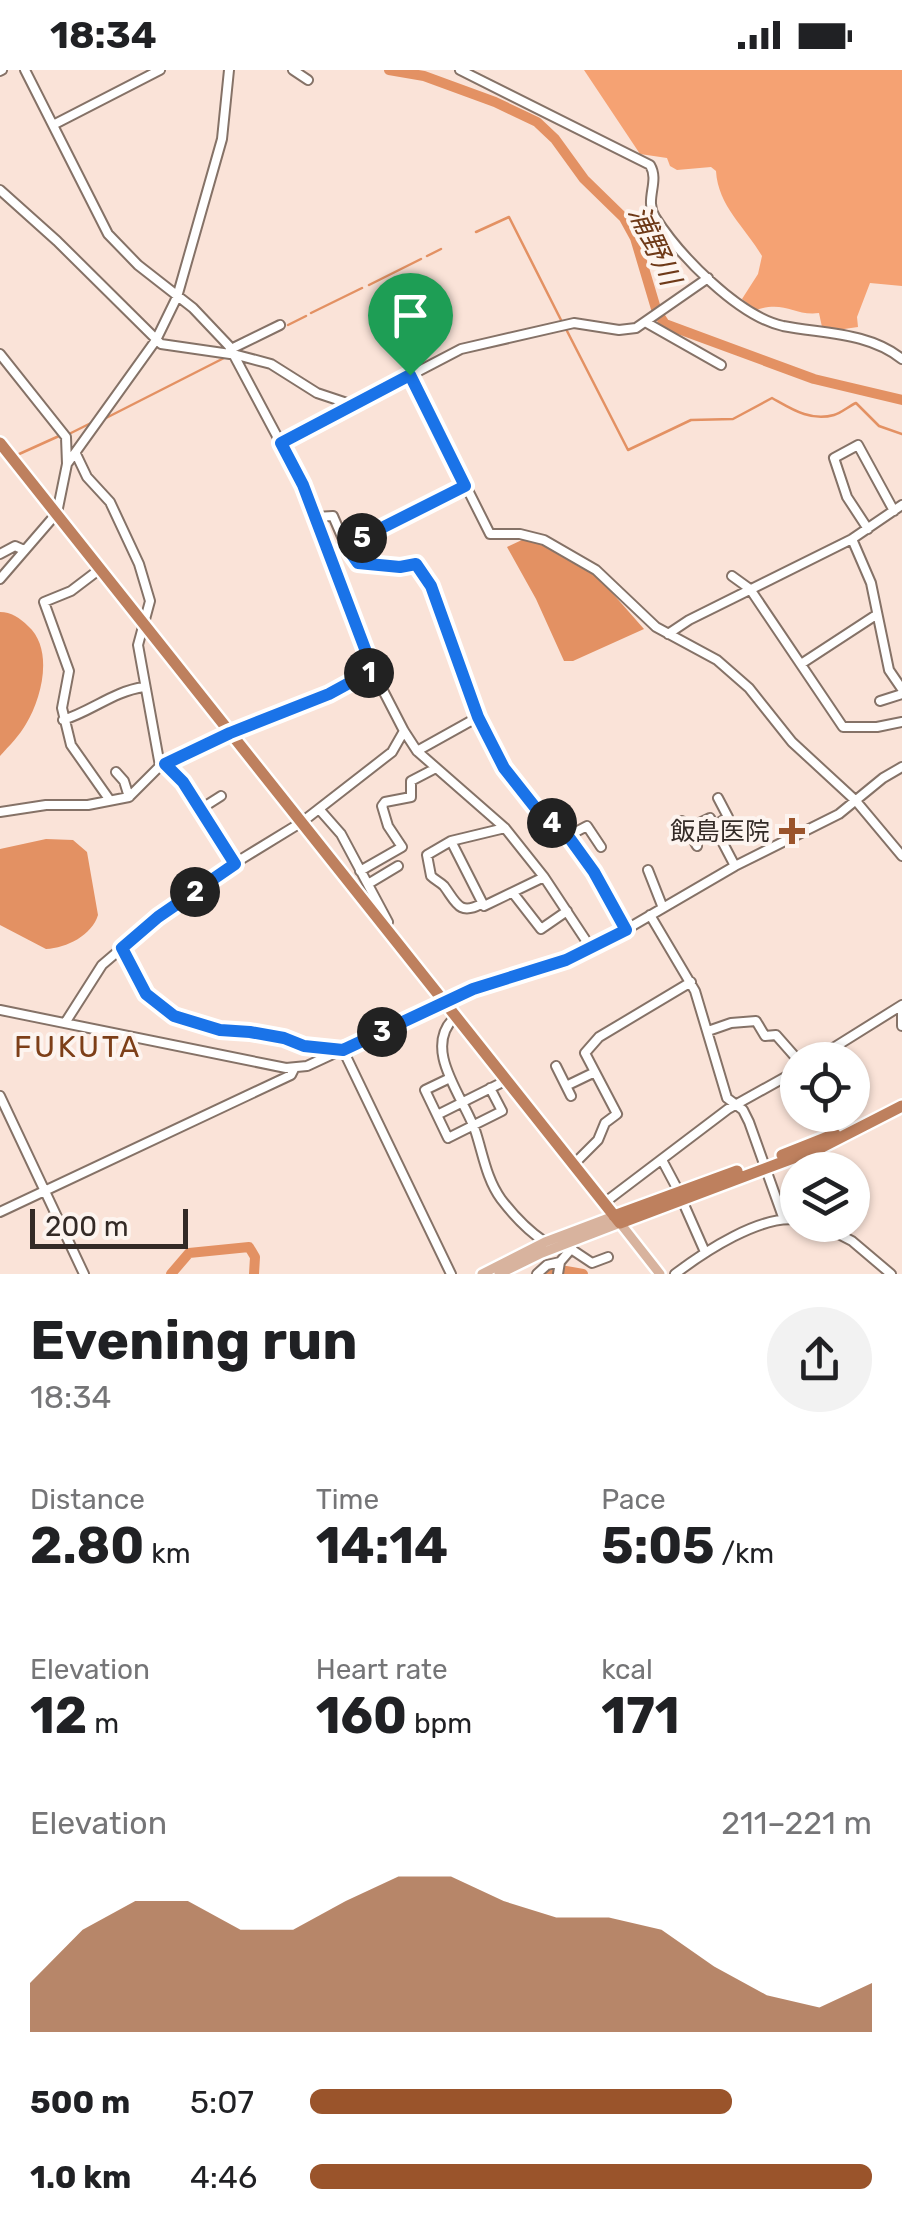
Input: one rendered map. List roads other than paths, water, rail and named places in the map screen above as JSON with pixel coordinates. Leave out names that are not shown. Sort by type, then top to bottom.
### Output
[{"type":"highway","points":[[0,443],[617,1220],[859,1131],[902,1106]]},
{"type":"highway","points":[[764,1166],[852,1126],[902,1098]]},
{"type":"main road","points":[[482,1274],[545,1242],[617,1220]]},
{"type":"main road","points":[[499,1274],[617,1220]]},
{"type":"main road","points":[[617,1220],[660,1274]]},
{"type":"street","points":[[25,70],[108,234],[207,322],[232,352],[281,443],[373,670],[404,732],[417,751],[505,828],[544,877],[588,950]]},
{"type":"street","points":[[53,125],[160,70]]},
{"type":"street","points":[[67,464],[156,340],[178,297],[222,139],[229,70]]},
{"type":"street","points":[[293,70],[308,80]]},
{"type":"street","points":[[460,70],[650,165],[654,175],[652,212],[708,278],[761,318],[780,326],[868,340],[902,358]]},
{"type":"street","points":[[0,190],[161,344],[232,352],[278,366],[317,394],[353,406]]},
{"type":"street","points":[[281,443],[446,356],[489,340],[566,324],[591,323],[624,330],[649,321],[708,278]]},
{"type":"street","points":[[649,321],[720,366]]},
{"type":"street","points":[[232,352],[280,325]]},
{"type":"street","points":[[0,354],[66,437],[67,464],[57,513],[0,579]]},
{"type":"street","points":[[410,375],[490,534],[520,534],[544,540],[596,570],[640,614],[734,674],[792,742],[856,800],[902,856]]},
{"type":"street","points":[[668,634],[852,538],[868,529],[898,508],[858,445],[834,458],[847,497],[868,529]]},
{"type":"street","points":[[76,454],[87,477],[110,502],[139,564],[150,601],[138,645],[162,765],[183,782],[235,864]]},
{"type":"street","points":[[346,546],[465,486]]},
{"type":"street","points":[[314,517],[333,516],[358,563],[400,567],[416,564],[431,586],[478,717],[514,782],[568,836],[594,872],[626,930]]},
{"type":"street","points":[[852,538],[871,583],[889,670],[902,691],[880,700]]},
{"type":"street","points":[[0,554],[15,546],[24,550]]},
{"type":"street","points":[[100,569],[71,591],[44,602],[69,671],[62,708],[70,745],[109,799]]},
{"type":"street","points":[[732,576],[750,590],[844,727],[902,722]]},
{"type":"street","points":[[801,664],[876,615]]},
{"type":"street","points":[[0,812],[46,804],[88,805],[129,797],[162,765],[329,694],[373,670]]},
{"type":"street","points":[[63,720],[127,689],[144,687]]},
{"type":"street","points":[[417,751],[478,717]]},
{"type":"street","points":[[65,1024],[102,965],[158,917],[302,822],[392,752],[404,732]]},
{"type":"street","points":[[0,1010],[294,1069],[473,989],[588,950],[734,866],[838,814],[902,767]]},
{"type":"street","points":[[360,871],[402,847],[388,826],[382,806],[412,798],[410,781],[436,768]]},
{"type":"street","points":[[116,772],[129,797]]},
{"type":"street","points":[[198,810],[220,796]]},
{"type":"street","points":[[714,826],[728,817],[718,798]]},
{"type":"street","points":[[318,809],[341,834],[388,922],[382,926]]},
{"type":"street","points":[[696,846],[685,825],[710,818],[734,866]]},
{"type":"street","points":[[568,836],[587,826],[601,847]]},
{"type":"street","points":[[505,828],[451,841],[428,855],[431,876],[462,910],[484,906],[544,877]]},
{"type":"street","points":[[451,841],[481,904]]},
{"type":"street","points":[[368,884],[398,866]]},
{"type":"street","points":[[648,870],[663,908]]},
{"type":"street","points":[[513,892],[540,929],[567,911]]},
{"type":"street","points":[[650,915],[691,982],[727,1098],[737,1104],[749,1122],[780,1209]]},
{"type":"street","points":[[122,948],[146,994],[174,1016],[220,1030],[343,1050]]},
{"type":"street","points":[[572,1166],[598,1140],[605,1123],[617,1114],[585,1052],[599,1036],[691,982]]},
{"type":"street","points":[[902,1009],[902,1026]]},
{"type":"street","points":[[845,1042],[902,1009]]},
{"type":"street","points":[[454,1018],[447,1026],[443,1047],[450,1078],[474,1126],[492,1184],[524,1229],[545,1242]]},
{"type":"street","points":[[708,1031],[756,1020],[764,1036],[776,1035],[782,1042]]},
{"type":"street","points":[[343,1050],[451,1274]]},
{"type":"street","points":[[556,1066],[570,1096]]},
{"type":"street","points":[[0,1212],[291,1075],[294,1069]]},
{"type":"street","points":[[566,1086],[595,1072]]},
{"type":"street","points":[[450,1078],[425,1090],[448,1138],[502,1111],[490,1088]]},
{"type":"street","points":[[604,1204],[737,1104],[780,1080]]},
{"type":"street","points":[[437,1115],[505,1081]]},
{"type":"street","points":[[0,1096],[83,1271],[69,1274]]},
{"type":"street","points":[[662,1160],[705,1252]]},
{"type":"street","points":[[675,1274],[705,1252],[780,1218]]},
{"type":"street","points":[[537,1274],[547,1264],[559,1268],[577,1239]]},
{"type":"street","points":[[854,1242],[891,1274]]},
{"type":"street","points":[[571,1249],[592,1263],[608,1257]]},
{"type":"waterway","name":"浦野川","points":[[389,70],[424,76],[537,122],[555,139],[584,179],[624,218],[635,238],[657,312],[665,324],[814,379],[902,400]]},
{"type":"waterway","points":[[476,232],[509,217],[561,320]]},
{"type":"waterway","points":[[427,256],[441,249]]},
{"type":"waterway","points":[[369,285],[421,259]]},
{"type":"waterway","points":[[311,313],[362,288]]},
{"type":"waterway","points":[[288,325],[306,316]]},
{"type":"waterway","points":[[566,329],[628,450],[691,420],[733,419],[772,398],[817,417],[834,415],[856,403],[879,426],[902,434]]},
{"type":"waterway","points":[[106,418],[224,358]]},
{"type":"waterway","points":[[69,434],[93,422]]},
{"type":"waterway","points":[[17,455],[59,436]]},
{"type":"waterway","points":[[171,1274],[189,1253],[249,1247],[255,1257],[254,1274]]},
{"type":"waterway","points":[[551,1274],[583,1274]]},
{"type":"place","name":"飯島医院","points":[[792,831]]},
{"type":"district","name":"FUKUTA","points":[[78,1047]]}]
